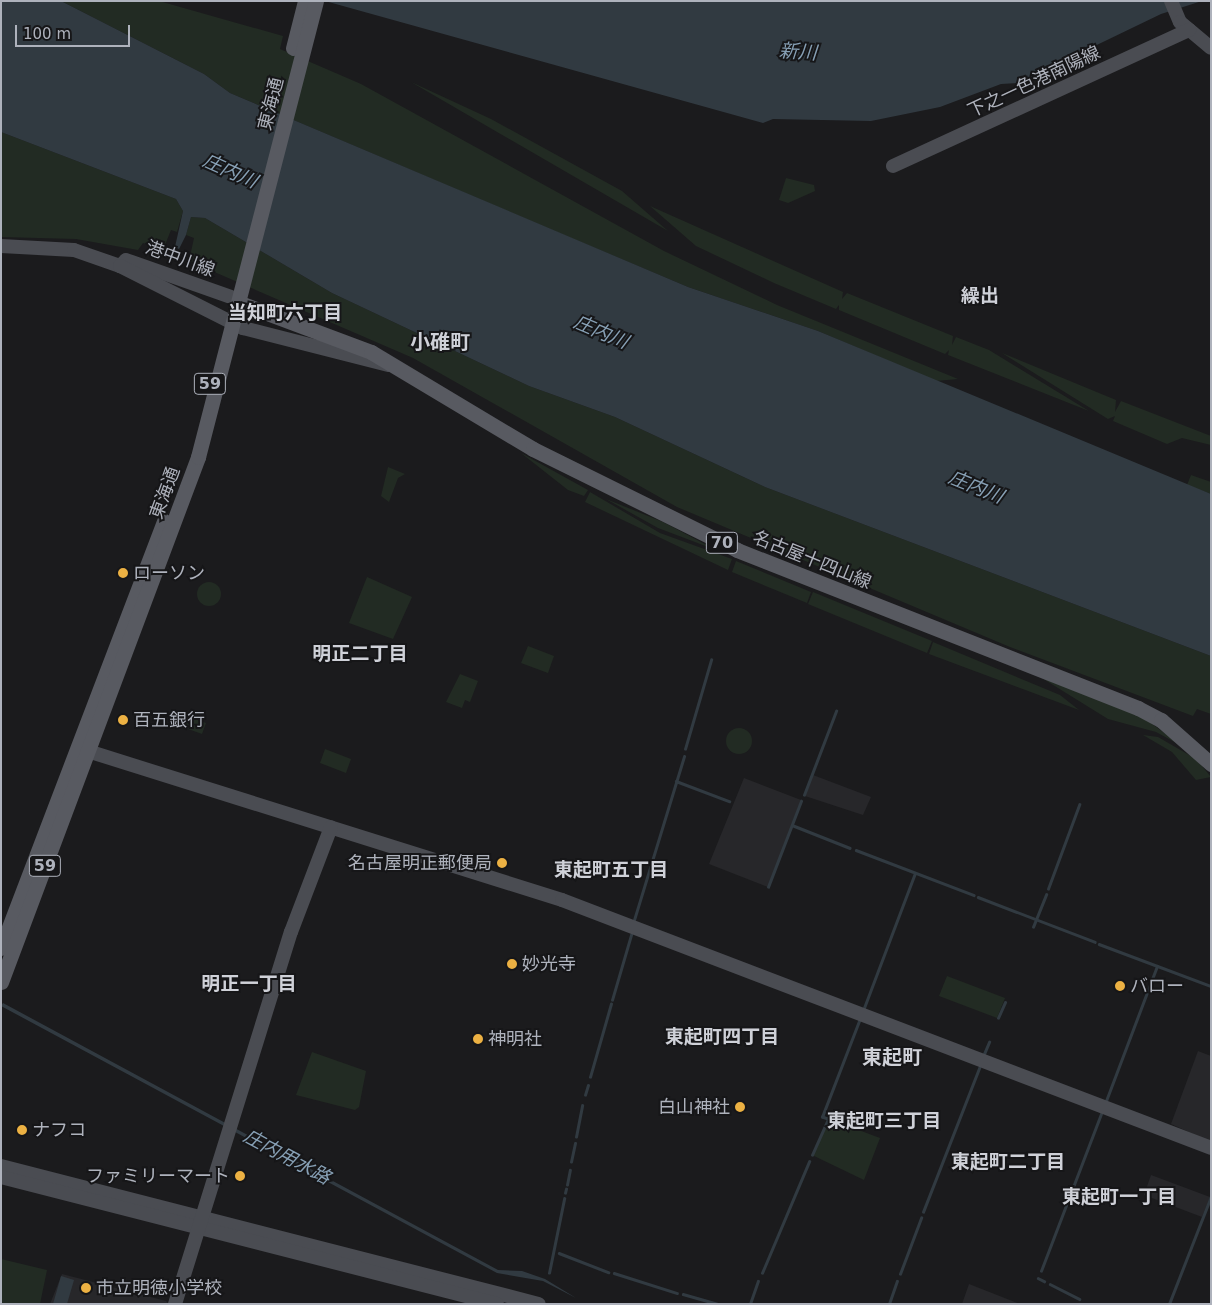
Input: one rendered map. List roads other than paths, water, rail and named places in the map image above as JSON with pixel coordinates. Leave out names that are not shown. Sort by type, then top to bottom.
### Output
[{"type":"main road","name":"東海通","points":[[1,982],[83,749],[192,460],[236,301],[305,20],[316,1]]},
{"type":"main road","name":"名古屋十四山線","points":[[236,301],[371,352],[391,366],[422,379],[541,453],[737,550],[1138,708],[1161,720],[1211,764]]},
{"type":"main road","name":"東海通","points":[[1,948],[83,749]]},
{"type":"street","points":[[1171,1],[1184,26],[1211,48]]},
{"type":"street","name":"下之一色港南陽線","points":[[893,166],[1184,26]]},
{"type":"street","name":"港中川線","points":[[1,246],[74,250],[120,266],[126,260],[140,263],[236,301]]},
{"type":"street","points":[[120,266],[243,328],[391,366]]},
{"type":"street","points":[[83,749],[562,900],[1211,1148]]},
{"type":"street","points":[[176,1304],[291,932],[331,827]]},
{"type":"street","points":[[1,1166],[497,1304]]},
{"type":"street","points":[[1,1177],[200,1222],[532,1303]]},
{"type":"water","name":"庄内川","points":[[1,1],[61,1],[204,74],[230,93],[688,287],[818,331],[1211,494],[1211,656],[765,487],[615,417],[529,386],[332,293],[205,218],[191,217],[186,235],[179,249],[175,247],[183,211],[176,199],[1,132]]},
{"type":"water","name":"新川","points":[[325,1],[1202,1],[1161,14],[1018,83],[1001,84],[940,107],[871,121],[773,119],[763,123]]},
{"type":"water","name":"庄内用水路","points":[[3,1003],[498,1270],[522,1271],[545,1279],[576,1298],[543,1281],[497,1273],[1,1006]]},
{"type":"water","points":[[61,1276],[74,1280],[67,1304],[53,1304]]},
{"type":"waterway","points":[[685,749],[711,660]]},
{"type":"waterway","points":[[804,795],[836,711]]},
{"type":"waterway","points":[[634,920],[684,756]]},
{"type":"waterway","points":[[676,781],[729,801]]},
{"type":"waterway","points":[[768,887],[801,801]]},
{"type":"waterway","points":[[1048,889],[1079,805]]},
{"type":"waterway","points":[[792,825],[850,848]]},
{"type":"waterway","points":[[856,850],[974,895]]},
{"type":"waterway","points":[[864,1008],[915,873]]},
{"type":"waterway","points":[[1033,927],[1046,894]]},
{"type":"waterway","points":[[978,897],[1095,942]]},
{"type":"waterway","points":[[612,1000],[631,935]]},
{"type":"waterway","points":[[1099,944],[1211,986]]},
{"type":"waterway","points":[[1106,1101],[1157,966]]},
{"type":"waterway","points":[[998,1018],[1005,1002]]},
{"type":"waterway","points":[[590,1077],[611,1004]]},
{"type":"waterway","points":[[812,1155],[828,1119],[822,1117],[859,1021]]},
{"type":"waterway","points":[[984,1054],[989,1042]]},
{"type":"waterway","points":[[923,1212],[979,1068]]},
{"type":"waterway","points":[[585,1095],[588,1085]]},
{"type":"waterway","points":[[576,1137],[582,1106]]},
{"type":"waterway","points":[[1041,1271],[1101,1114]]},
{"type":"waterway","points":[[571,1162],[575,1143]]},
{"type":"waterway","points":[[762,1273],[809,1162]]},
{"type":"waterway","points":[[567,1185],[570,1170]]},
{"type":"waterway","points":[[565,1193],[566,1189]]},
{"type":"waterway","points":[[1169,1304],[1211,1196]]},
{"type":"waterway","points":[[549,1273],[564,1199]]},
{"type":"waterway","points":[[900,1274],[921,1218]]},
{"type":"waterway","points":[[559,1253],[608,1272]]},
{"type":"waterway","points":[[614,1273],[677,1293]]},
{"type":"waterway","points":[[1038,1278],[1044,1281]]},
{"type":"waterway","points":[[750,1304],[758,1281]]},
{"type":"waterway","points":[[889,1304],[897,1281]]},
{"type":"waterway","points":[[1050,1284],[1079,1299]]},
{"type":"waterway","points":[[683,1294],[717,1304]]},
{"type":"place","name":"ローソン","points":[[123,573]]},
{"type":"place","name":"百五銀行","points":[[123,720]]},
{"type":"place","name":"名古屋明正郵便局","points":[[502,863]]},
{"type":"place","name":"妙光寺","points":[[512,964]]},
{"type":"place","name":"バロー","points":[[1120,986]]},
{"type":"place","name":"神明社","points":[[478,1039]]},
{"type":"place","name":"白山神社","points":[[740,1107]]},
{"type":"place","name":"ナフコ","points":[[22,1130]]},
{"type":"place","name":"ファミリーマート","points":[[240,1176]]},
{"type":"place","name":"市立明徳小学校","points":[[86,1288]]},
{"type":"district","name":"繰出","points":[[980,296]]},
{"type":"district","name":"当知町六丁目","points":[[285,313]]},
{"type":"district","name":"小碓町","points":[[440,342]]},
{"type":"district","name":"明正二丁目","points":[[360,654]]},
{"type":"district","name":"東起町五丁目","points":[[611,870]]},
{"type":"district","name":"明正一丁目","points":[[249,984]]},
{"type":"district","name":"東起町四丁目","points":[[722,1037]]},
{"type":"district","name":"東起町","points":[[892,1057]]},
{"type":"district","name":"東起町三丁目","points":[[884,1121]]},
{"type":"district","name":"東起町二丁目","points":[[1008,1162]]},
{"type":"district","name":"東起町一丁目","points":[[1119,1197]]}]
